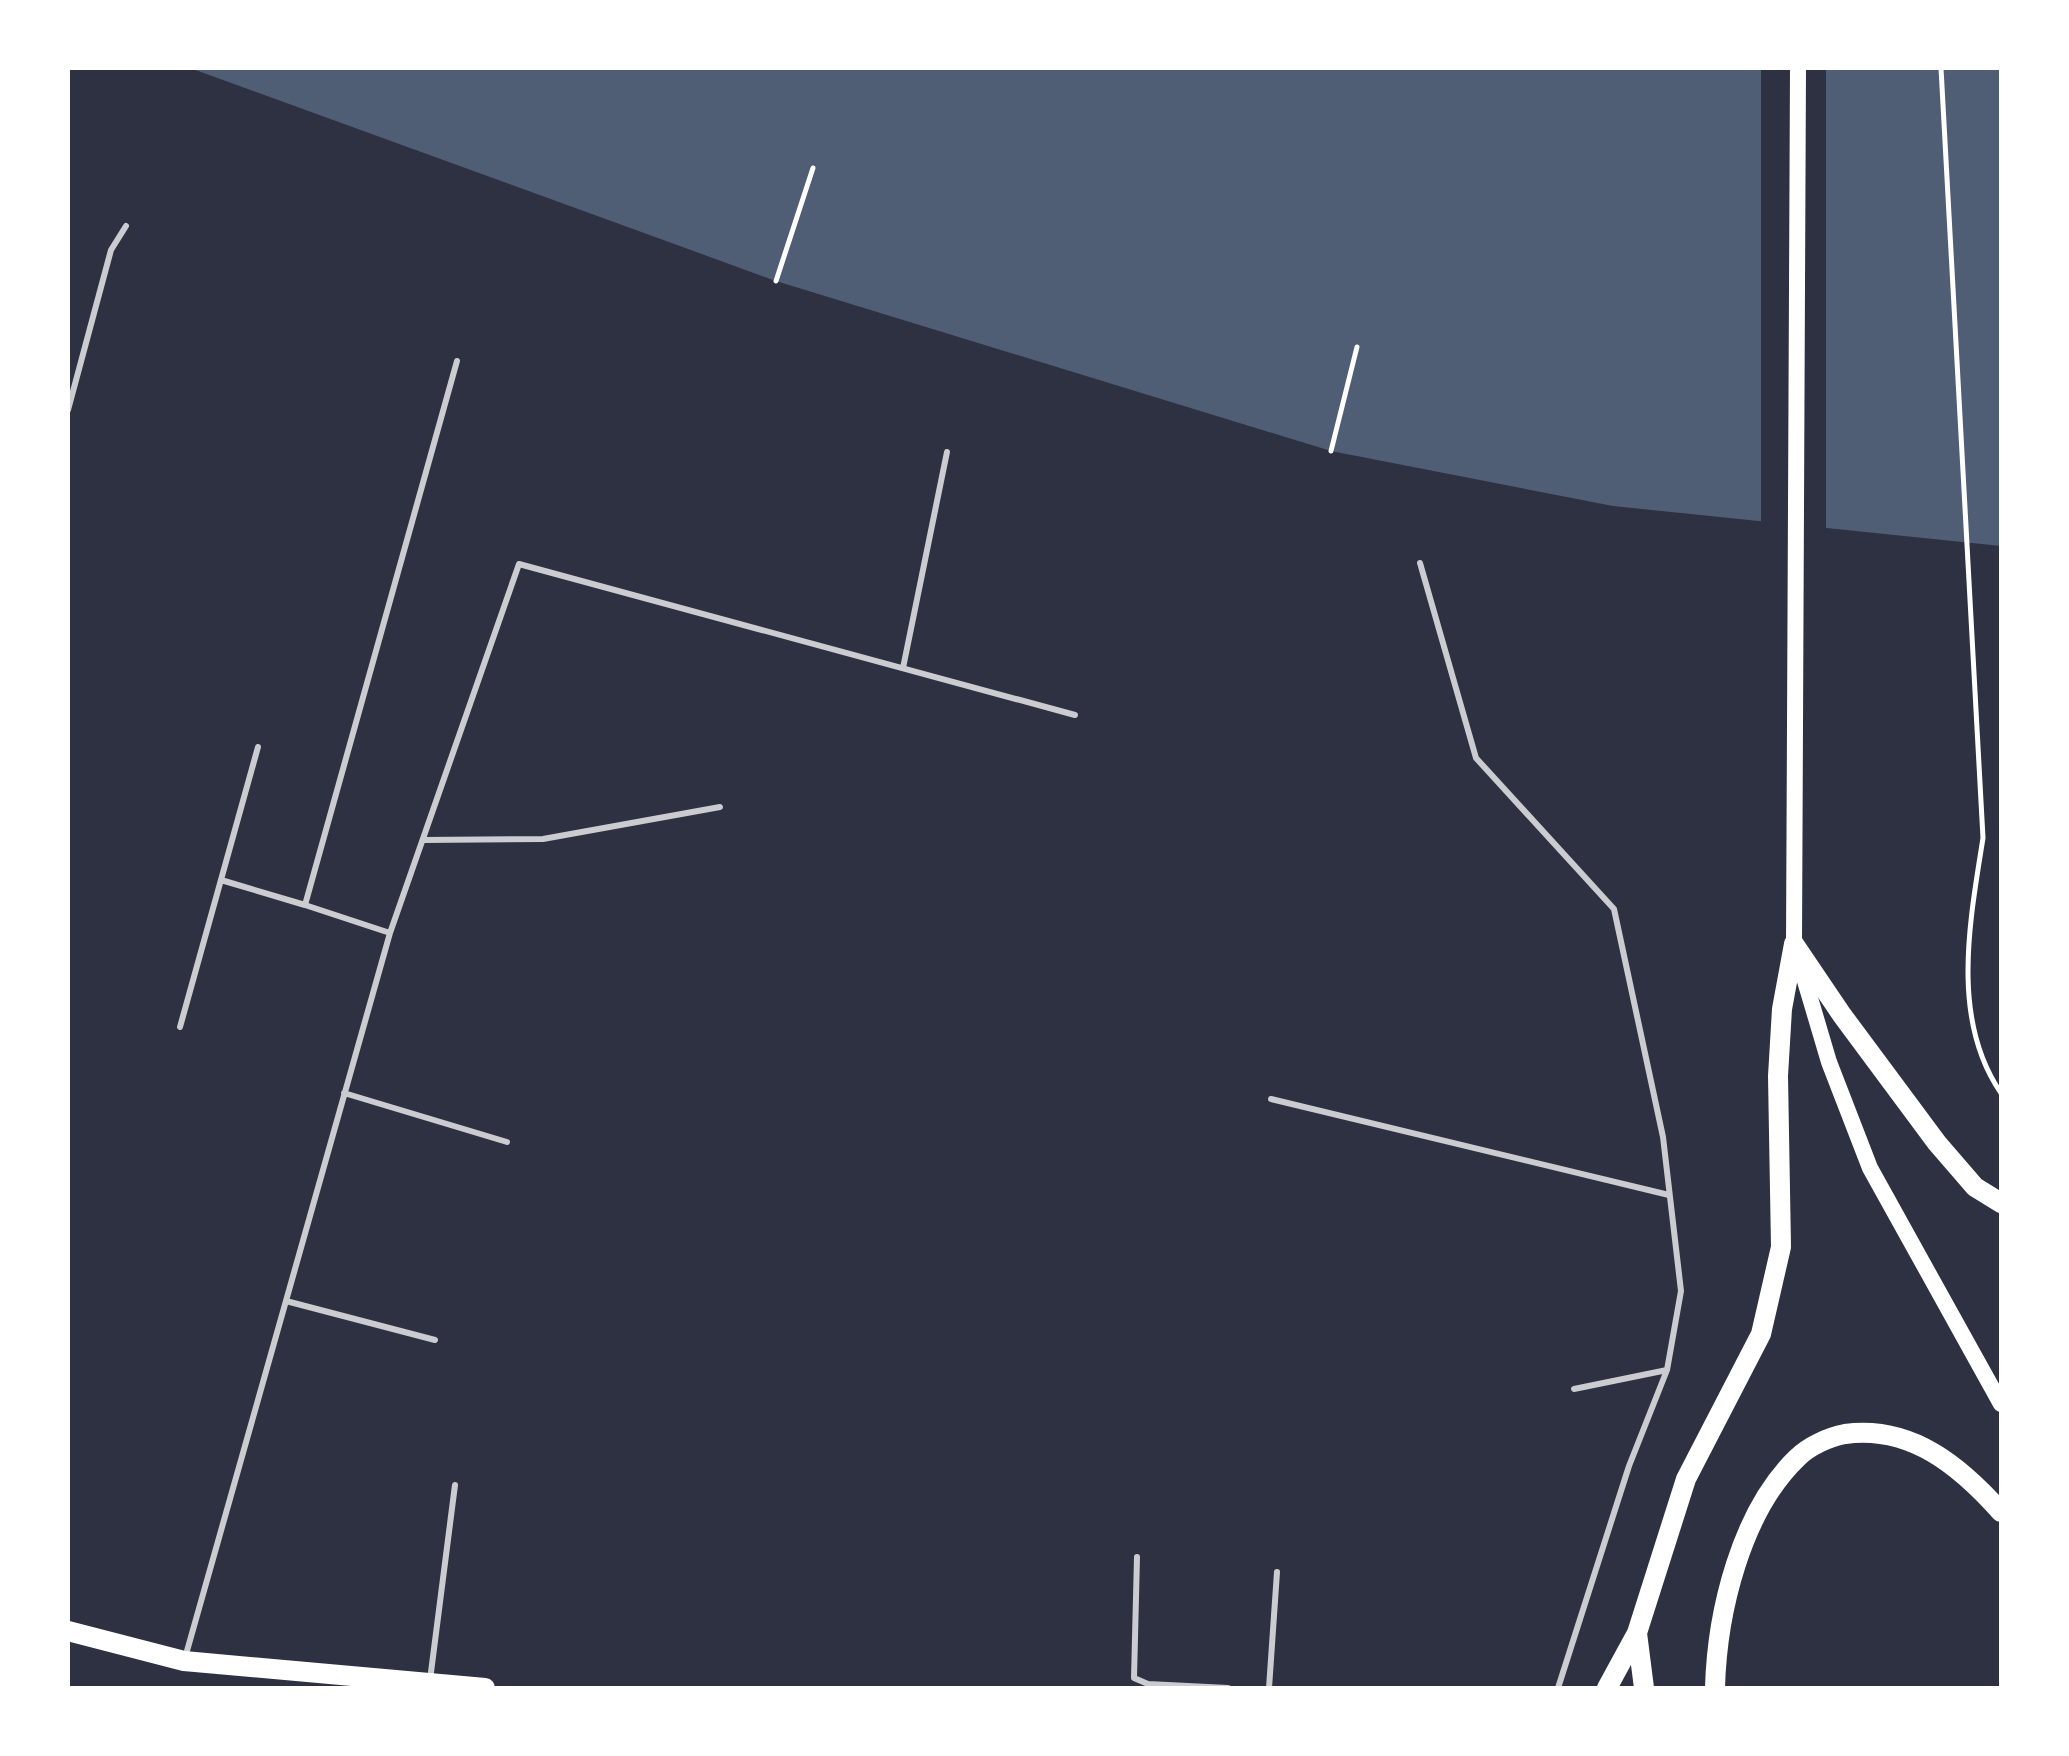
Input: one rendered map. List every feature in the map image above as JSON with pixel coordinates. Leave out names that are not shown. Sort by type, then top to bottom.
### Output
[{"type":"main road","points":[[1607,1688],[1637,1633],[1686,1479],[1761,1334],[1781,1247],[1778,1076],[1782,1009],[1794,944],[1798,68]]},
{"type":"main road","points":[[1794,944],[1842,1015],[1937,1143],[1975,1187],[2001,1203]]},
{"type":"main road","points":[[1794,944],[1829,1062],[1870,1168],[2001,1404]]},
{"type":"main road","points":[[1715,1688],[1725,1605],[1739,1548],[1771,1492],[1798,1457],[1809,1450],[1831,1437],[1857,1433],[1903,1437],[1953,1465],[1974,1482],[2001,1512]]},
{"type":"main road","points":[[68,1631],[184,1661],[485,1688]]},
{"type":"main road","points":[[1637,1633],[1644,1688]]},
{"type":"lane","points":[[68,410],[111,250],[126,226]]},
{"type":"lane","points":[[305,905],[457,361]]},
{"type":"lane","points":[[903,668],[947,452]]},
{"type":"lane","points":[[1420,563],[1476,758],[1614,909],[1663,1137],[1681,1291],[1667,1370],[1629,1466],[1558,1688]]},
{"type":"lane","points":[[184,1661],[390,933],[519,564],[1075,715]]},
{"type":"lane","points":[[180,1027],[258,747]]},
{"type":"lane","points":[[423,840],[543,839],[720,807]]},
{"type":"lane","points":[[221,880],[390,933]]},
{"type":"lane","points":[[344,1093],[507,1142]]},
{"type":"lane","points":[[1271,1099],[1669,1195]]},
{"type":"lane","points":[[286,1301],[435,1340]]},
{"type":"lane","points":[[1574,1389],[1667,1370]]},
{"type":"lane","points":[[430,1683],[455,1485]]},
{"type":"lane","points":[[1132,1688],[1137,1557]]},
{"type":"lane","points":[[1269,1688],[1277,1572]]},
{"type":"lane","points":[[1134,1678],[1148,1684],[1228,1688]]},
{"type":"path","points":[[1941,68],[1983,838],[1968,954],[1971,1021],[1985,1070],[2001,1093]]},
{"type":"path","points":[[776,281],[813,168]]},
{"type":"path","points":[[1331,451],[1357,347]]},
{"type":"water","points":[[190,68],[2001,68],[2001,546],[1613,506],[1331,451],[776,281]]},
{"type":"pier","points":[[1761,68],[1826,68],[1826,532],[1761,525]]}]
